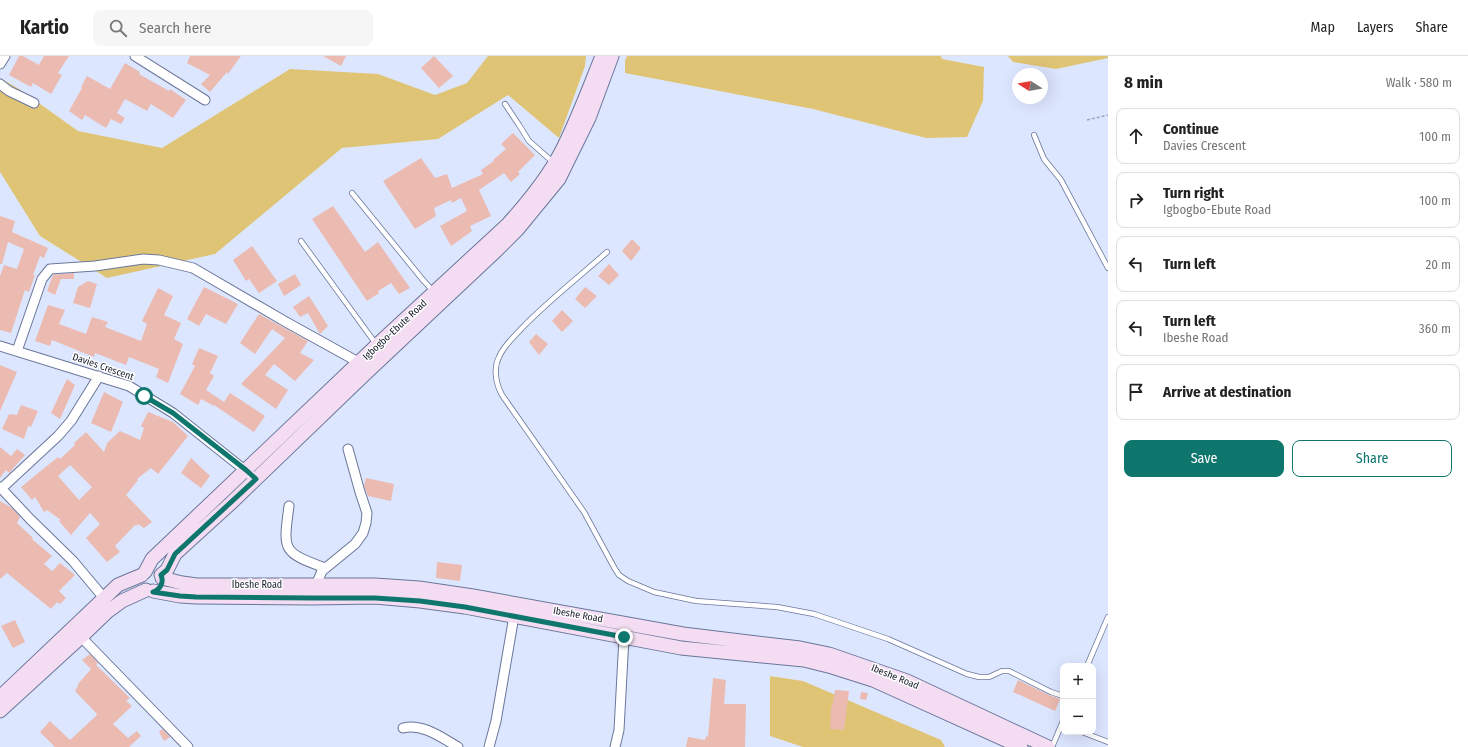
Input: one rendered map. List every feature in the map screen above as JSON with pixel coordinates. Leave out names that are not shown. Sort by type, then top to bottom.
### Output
[{"type":"main road","name":"Igbogbo-Ebute Road","points":[[161,576],[167,570],[175,554],[377,345],[507,225],[525,205],[561,152],[582,107],[602,56]]},
{"type":"main road","name":"Igbogbo-Ebute Road","points":[[144,573],[152,559],[251,475],[366,373],[498,250],[518,229],[558,179],[589,118],[612,56]]},
{"type":"main road","points":[[0,697],[118,585],[152,570],[155,570],[161,576],[162,585],[160,588],[122,601],[107,612],[0,711]]},
{"type":"main road","points":[[144,573],[141,578],[141,585],[150,591]]},
{"type":"main road","name":"Ibeshe Road","points":[[161,576],[182,583],[197,585],[375,585],[419,588],[473,596],[683,634],[800,648],[829,654],[907,681],[1048,747]]},
{"type":"main road","name":"Ibeshe Road","points":[[150,591],[196,597],[375,598],[405,600],[465,607],[681,648],[804,660],[873,680],[1021,747]]},
{"type":"street","points":[[0,64],[5,56]]},
{"type":"street","points":[[135,56],[205,100]]},
{"type":"street","points":[[0,84],[9,91],[34,103]]},
{"type":"street","points":[[17,351],[42,279],[50,269],[148,259],[193,268],[360,363]]},
{"type":"street","name":"Davies Crescent","points":[[0,346],[129,386],[173,413],[251,475]]},
{"type":"street","points":[[99,376],[71,422],[1,488],[73,561],[104,598]]},
{"type":"street","points":[[316,585],[322,571],[355,544],[363,533],[366,523],[367,513],[348,449]]},
{"type":"street","points":[[289,506],[286,532],[288,547],[292,554],[300,559],[325,568]]},
{"type":"street","points":[[489,747],[496,721],[514,616]]},
{"type":"street","points":[[81,637],[188,747]]},
{"type":"street","points":[[615,747],[619,730],[624,637]]},
{"type":"street","points":[[403,728],[410,726],[429,731],[458,747]]},
{"type":"lane","points":[[505,104],[529,141],[554,163]]},
{"type":"lane","points":[[1034,135],[1044,159],[1061,180],[1108,268]]},
{"type":"lane","points":[[352,193],[423,280],[435,292]]},
{"type":"lane","points":[[301,241],[377,345]]},
{"type":"lane","points":[[607,252],[533,317],[506,344],[498,358],[496,374],[498,386],[502,396],[584,512],[609,559],[619,574],[628,581],[642,588],[696,601],[777,607],[814,614],[888,639],[967,674],[983,677],[996,675],[1002,671],[1009,671],[1060,695]]},
{"type":"lane","points":[[1089,663],[1106,629],[1108,617]]},
{"type":"lane","points":[[1052,747],[1060,730]]},
{"type":"lane","points":[[1090,735],[1108,742]]},
{"type":"path","points":[[1086,120],[1108,115]]},
{"type":"shaded area","points":[[488,56],[586,56],[585,66],[559,138],[508,95],[438,139],[342,148],[215,254],[107,278],[40,236],[0,172],[0,78],[19,89],[78,131],[162,148],[290,69],[378,74],[435,95],[467,83]]},
{"type":"shaded area","points":[[627,56],[941,56],[942,59],[984,67],[983,101],[967,137],[926,138],[813,109],[625,73],[625,61]]},
{"type":"shaded area","points":[[1008,56],[1108,56],[1108,58],[1056,69],[1013,62]]},
{"type":"shaded area","points":[[770,676],[803,681],[941,740],[945,747],[803,747],[770,736]]},
{"type":"building","points":[[19,56],[23,56],[39,65],[44,56],[69,56],[58,73],[62,75],[51,94],[33,83],[31,87],[9,75]]},
{"type":"building","points":[[190,56],[241,56],[228,74],[227,72],[210,92],[201,84],[210,75],[187,63]]},
{"type":"building","points":[[323,56],[346,56],[341,66]]},
{"type":"building","points":[[434,56],[453,76],[439,88],[421,68]]},
{"type":"building","points":[[125,63],[140,72],[139,74],[169,91],[170,89],[186,100],[173,118],[151,104],[147,111],[125,99],[117,113],[125,118],[121,124],[111,119],[106,128],[85,115],[82,120],[69,111],[87,76],[110,89]]},
{"type":"building","points":[[513,133],[535,155],[518,172],[520,174],[511,182],[504,173],[479,190],[491,216],[470,226],[472,231],[451,246],[440,226],[467,211],[461,198],[452,203],[451,200],[434,208],[436,216],[415,229],[383,181],[421,158],[435,178],[447,174],[452,188],[483,174],[481,170],[494,161],[493,160],[506,149],[501,144]]},
{"type":"building","points":[[333,206],[365,252],[378,242],[410,288],[399,294],[391,283],[378,291],[379,293],[367,301],[312,219]]},
{"type":"building","points":[[0,216],[15,221],[12,232],[48,248],[44,258],[40,256],[29,292],[25,290],[11,333],[0,330],[0,276],[4,265],[17,269],[24,249],[8,242],[2,264],[0,264]]},
{"type":"building","points":[[632,239],[641,248],[631,261],[622,251]]},
{"type":"building","points":[[252,246],[277,281],[259,293],[249,279],[246,281],[233,260]]},
{"type":"building","points":[[609,264],[619,275],[609,285],[598,276]]},
{"type":"building","points":[[74,273],[74,279],[61,279],[55,295],[47,291],[53,275]]},
{"type":"building","points":[[295,274],[301,285],[284,296],[278,284]]},
{"type":"building","points":[[88,281],[97,284],[90,308],[73,303],[78,287]]},
{"type":"building","points":[[204,287],[238,304],[226,324],[206,314],[199,326],[187,319]]},
{"type":"building","points":[[585,287],[597,296],[585,308],[575,299]]},
{"type":"building","points":[[158,288],[173,296],[164,315],[181,323],[174,339],[183,344],[168,383],[156,377],[159,369],[129,357],[126,365],[95,353],[94,357],[52,340],[50,346],[35,341],[48,305],[65,310],[59,324],[86,334],[92,317],[108,322],[105,327],[141,341],[147,324],[142,321]]},
{"type":"building","points":[[309,296],[328,326],[320,334],[308,313],[300,317],[293,307]]},
{"type":"building","points":[[562,310],[573,321],[562,332],[552,321]]},
{"type":"building","points":[[259,314],[308,341],[300,353],[314,360],[295,381],[274,364],[265,375],[288,390],[276,409],[241,384],[285,338],[272,329],[255,354],[240,343]]},
{"type":"building","points":[[536,334],[548,344],[539,355],[529,342]]},
{"type":"building","points":[[199,348],[218,356],[210,373],[214,376],[206,390],[224,402],[230,393],[265,416],[254,432],[214,405],[201,399],[198,405],[180,394],[195,366],[192,364]]},
{"type":"building","points":[[0,365],[17,372],[0,411]]},
{"type":"building","points":[[67,379],[75,385],[60,419],[51,413]]},
{"type":"building","points":[[104,392],[123,402],[111,432],[91,423]]},
{"type":"building","points":[[21,405],[38,411],[31,427],[28,426],[24,439],[2,429],[9,414],[17,415]]},
{"type":"building","points":[[148,412],[173,422],[188,436],[158,474],[151,468],[137,479],[138,480],[126,495],[152,522],[144,528],[138,524],[136,526],[135,525],[115,546],[120,552],[107,562],[86,538],[100,524],[90,513],[71,535],[59,521],[61,520],[47,510],[44,512],[35,497],[32,500],[21,487],[58,457],[60,459],[86,432],[104,452],[107,443],[120,431],[140,440],[144,428],[141,426]],"holes":[[[70,465],[92,487],[79,500],[58,476]]]},
{"type":"building","points":[[0,447],[11,456],[17,449],[25,455],[9,473],[6,470],[0,478]]},
{"type":"building","points":[[191,458],[210,476],[201,488],[181,473]]},
{"type":"building","points":[[366,478],[394,484],[391,501],[368,496],[364,486]]},
{"type":"building","points":[[0,501],[12,508],[20,517],[17,523],[33,538],[32,539],[52,556],[44,564],[52,571],[60,563],[75,575],[59,591],[66,598],[60,604],[57,602],[51,609],[7,573],[0,579]]},
{"type":"building","points":[[437,562],[462,565],[460,581],[436,578]]},
{"type":"building","points":[[15,620],[25,642],[13,648],[1,626]]},
{"type":"building","points":[[90,654],[98,663],[96,665],[130,698],[126,701],[132,706],[113,724],[128,738],[137,731],[141,736],[129,747],[55,747],[40,732],[50,721],[70,740],[96,716],[97,714],[75,691],[78,684],[91,669],[82,660]]},
{"type":"building","points":[[713,678],[726,680],[724,704],[746,704],[745,747],[686,747],[688,737],[705,740],[706,736],[708,737]]},
{"type":"building","points":[[1018,680],[1060,699],[1055,711],[1013,692]]},
{"type":"building","points":[[835,690],[849,691],[844,730],[830,729],[831,707]]},
{"type":"building","points":[[861,692],[868,693],[866,700],[860,699]]},
{"type":"building","points":[[162,729],[170,737],[164,741],[159,732]]},
{"type":"route","points":[[144,396],[173,413],[256,479],[175,554],[167,570],[161,575],[162,585],[153,592],[196,597],[375,598],[420,601],[465,607],[624,637]]}]
